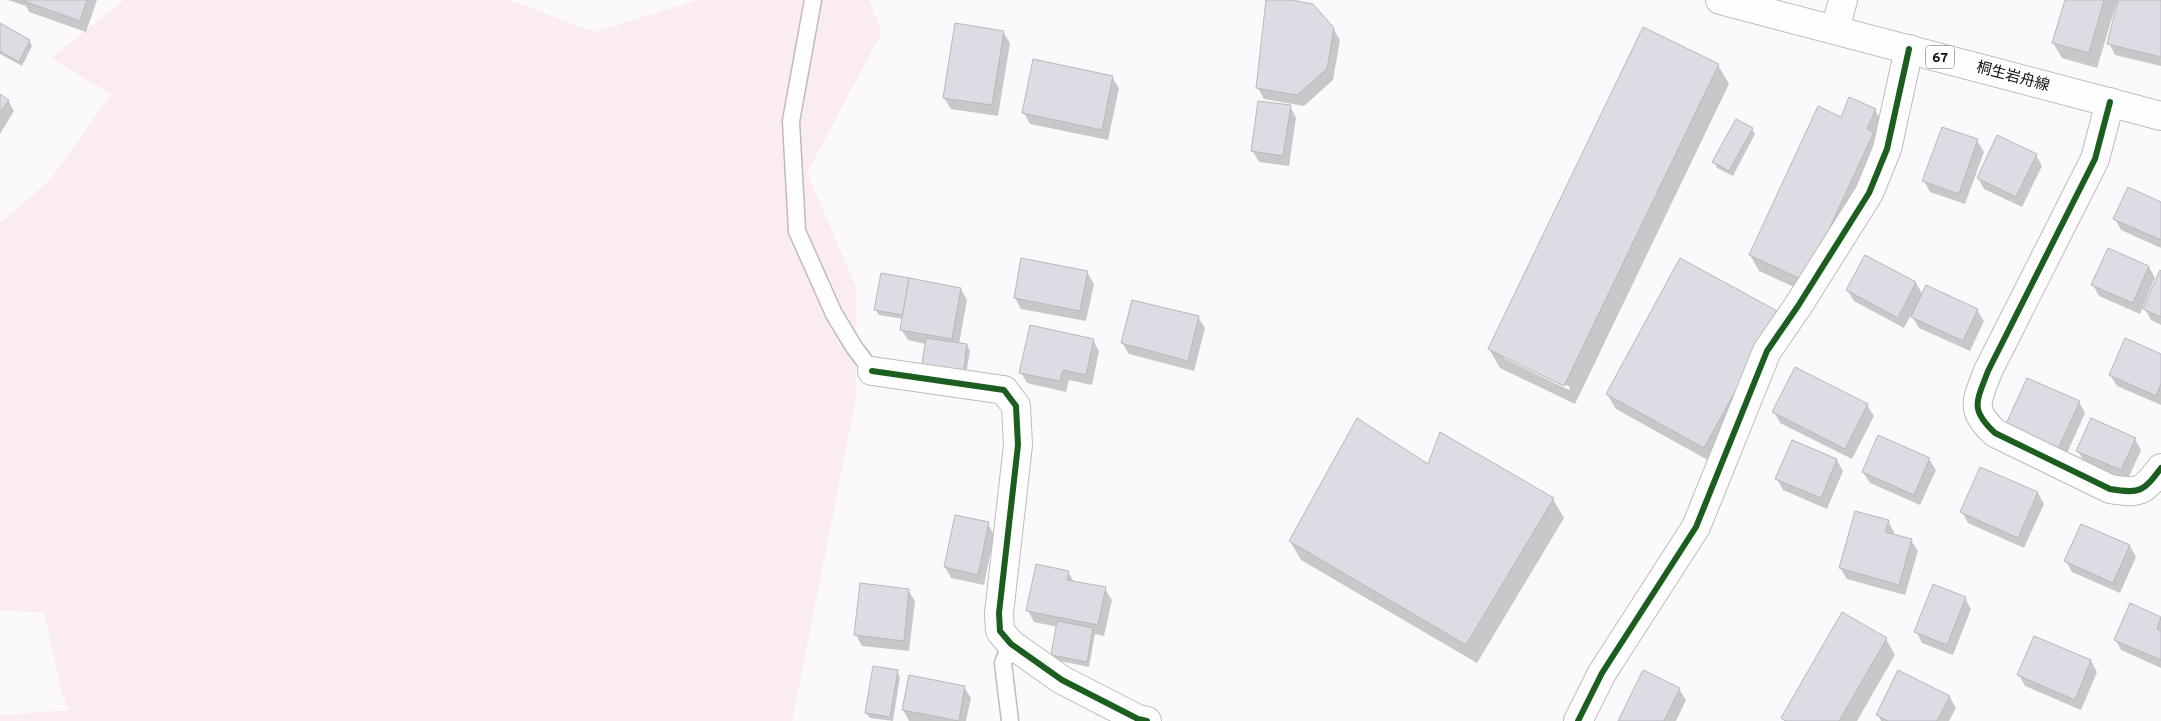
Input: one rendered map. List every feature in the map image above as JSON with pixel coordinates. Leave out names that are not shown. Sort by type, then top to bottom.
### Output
[{"type":"street","name":"桐生岩舟線","points":[[1720,0],[2161,116]]},
{"type":"street","points":[[1835,30],[1842,0]]},
{"type":"street","points":[[1578,721],[1602,673],[1696,527],[1767,351],[1798,306],[1869,193],[1887,149],[1909,49]]},
{"type":"street","points":[[2110,102],[2095,159],[1988,371],[1976,403],[1982,421],[1995,434],[2110,489],[2128,492],[2147,487],[2161,468]]},
{"type":"street","points":[[872,370],[1004,390],[1016,406],[1018,446],[999,613],[1000,631],[1011,644],[1062,680],[1138,719],[1146,721]]},
{"type":"lane","points":[[813,0],[791,121],[797,231],[834,314],[854,347],[872,370]]},
{"type":"lane","points":[[1010,721],[1003,663],[1011,644]]},
{"type":"shaded area","points":[[124,0],[510,0],[594,32],[698,0],[869,0],[882,32],[807,173],[856,287],[856,399],[792,721],[0,721],[0,715],[69,710],[62,694],[44,613],[0,610],[0,223],[50,180],[111,94],[51,58]]},
{"type":"building","points":[[21,0],[87,0],[80,21]]},
{"type":"building","points":[[1266,0],[1292,0],[1313,4],[1334,28],[1327,69],[1297,95],[1256,88]]},
{"type":"building","points":[[2065,0],[2104,0],[2089,53],[2052,43]]},
{"type":"building","points":[[2118,0],[2161,0],[2161,57],[2107,44]]},
{"type":"building","points":[[0,23],[30,40],[19,62],[0,51]]},
{"type":"building","points":[[955,23],[1004,31],[992,105],[943,98]]},
{"type":"building","points":[[1643,27],[1719,64],[1564,386],[1488,349]]},
{"type":"building","points":[[1033,59],[1113,76],[1102,130],[1022,113]]},
{"type":"building","points":[[0,94],[9,100],[0,113]]},
{"type":"building","points":[[1849,97],[1876,109],[1867,129],[1874,132],[1805,281],[1749,255],[1818,106],[1841,117]]},
{"type":"building","points":[[1258,101],[1291,105],[1283,156],[1251,151]]},
{"type":"building","points":[[1736,119],[1753,128],[1729,171],[1712,162]]},
{"type":"building","points":[[1942,127],[1978,139],[1959,194],[1922,181]]},
{"type":"building","points":[[1997,135],[2037,154],[2016,197],[1977,178]]},
{"type":"building","points":[[2128,187],[2161,202],[2161,240],[2113,219]]},
{"type":"building","points":[[2108,248],[2149,266],[2133,303],[2091,285]]},
{"type":"building","points":[[1865,255],[1916,282],[1898,318],[1846,290]]},
{"type":"building","points":[[1021,258],[1088,271],[1080,311],[1014,298]]},
{"type":"building","points":[[1680,258],[1779,312],[1704,448],[1606,394]]},
{"type":"building","points":[[2161,271],[2161,317],[2143,309]]},
{"type":"building","points":[[881,273],[909,278],[903,315],[874,310]]},
{"type":"building","points":[[909,278],[961,288],[952,339],[900,330]]},
{"type":"building","points":[[1926,285],[1978,309],[1963,341],[1911,317]]},
{"type":"building","points":[[1132,300],[1199,316],[1188,361],[1121,343]]},
{"type":"building","points":[[1030,325],[1094,339],[1086,375],[1063,370],[1060,381],[1019,373]]},
{"type":"building","points":[[926,338],[967,344],[963,376],[921,370]]},
{"type":"building","points":[[2125,338],[2161,354],[2161,384],[2156,396],[2109,375]]},
{"type":"building","points":[[1795,367],[1868,404],[1845,449],[1772,412]]},
{"type":"building","points":[[2027,378],[2080,401],[2058,449],[2005,426]]},
{"type":"building","points":[[1357,418],[1428,464],[1440,432],[1554,498],[1466,645],[1289,541]]},
{"type":"building","points":[[2091,418],[2136,438],[2121,470],[2076,451]]},
{"type":"building","points":[[1878,435],[1930,458],[1914,495],[1862,472]]},
{"type":"building","points":[[1792,440],[1837,459],[1821,498],[1775,479]]},
{"type":"building","points":[[1980,467],[2038,492],[2018,538],[1960,512]]},
{"type":"building","points":[[1855,511],[1889,520],[1885,532],[1912,539],[1899,585],[1839,568]]},
{"type":"building","points":[[955,515],[989,522],[978,575],[944,567]]},
{"type":"building","points":[[2081,524],[2130,545],[2113,583],[2064,561]]},
{"type":"building","points":[[1036,564],[1069,571],[1067,580],[1106,587],[1098,625],[1026,611]]},
{"type":"building","points":[[860,583],[909,589],[904,641],[854,635]]},
{"type":"building","points":[[1933,584],[1966,597],[1947,645],[1914,632]]},
{"type":"building","points":[[2130,603],[2161,617],[2157,629],[2161,631],[2161,660],[2114,640]]},
{"type":"building","points":[[1842,612],[1887,638],[1839,721],[1786,721],[1781,718]]},
{"type":"building","points":[[1057,621],[1093,628],[1087,662],[1051,655]]},
{"type":"building","points":[[2034,636],[2091,660],[2075,700],[2017,675]]},
{"type":"building","points":[[873,666],[898,670],[890,717],[865,713]]},
{"type":"building","points":[[1643,670],[1680,688],[1664,721],[1618,721]]},
{"type":"building","points":[[1898,670],[1950,696],[1937,721],[1888,721],[1876,715]]},
{"type":"building","points":[[909,675],[965,686],[959,721],[902,710]]},
{"type":"cycle path","points":[[1578,721],[1602,673],[1696,527],[1767,351],[1798,306],[1869,193],[1887,149],[1909,49]]},
{"type":"cycle path","points":[[2110,102],[2095,159],[1988,371],[1979,397],[1978,411],[1995,433],[2110,489],[2135,491],[2145,487],[2161,468]]},
{"type":"cycle path","points":[[872,371],[1004,390],[1016,406],[1018,445],[999,613],[1000,631],[1011,644],[1062,680],[1138,719],[1147,721]]}]
